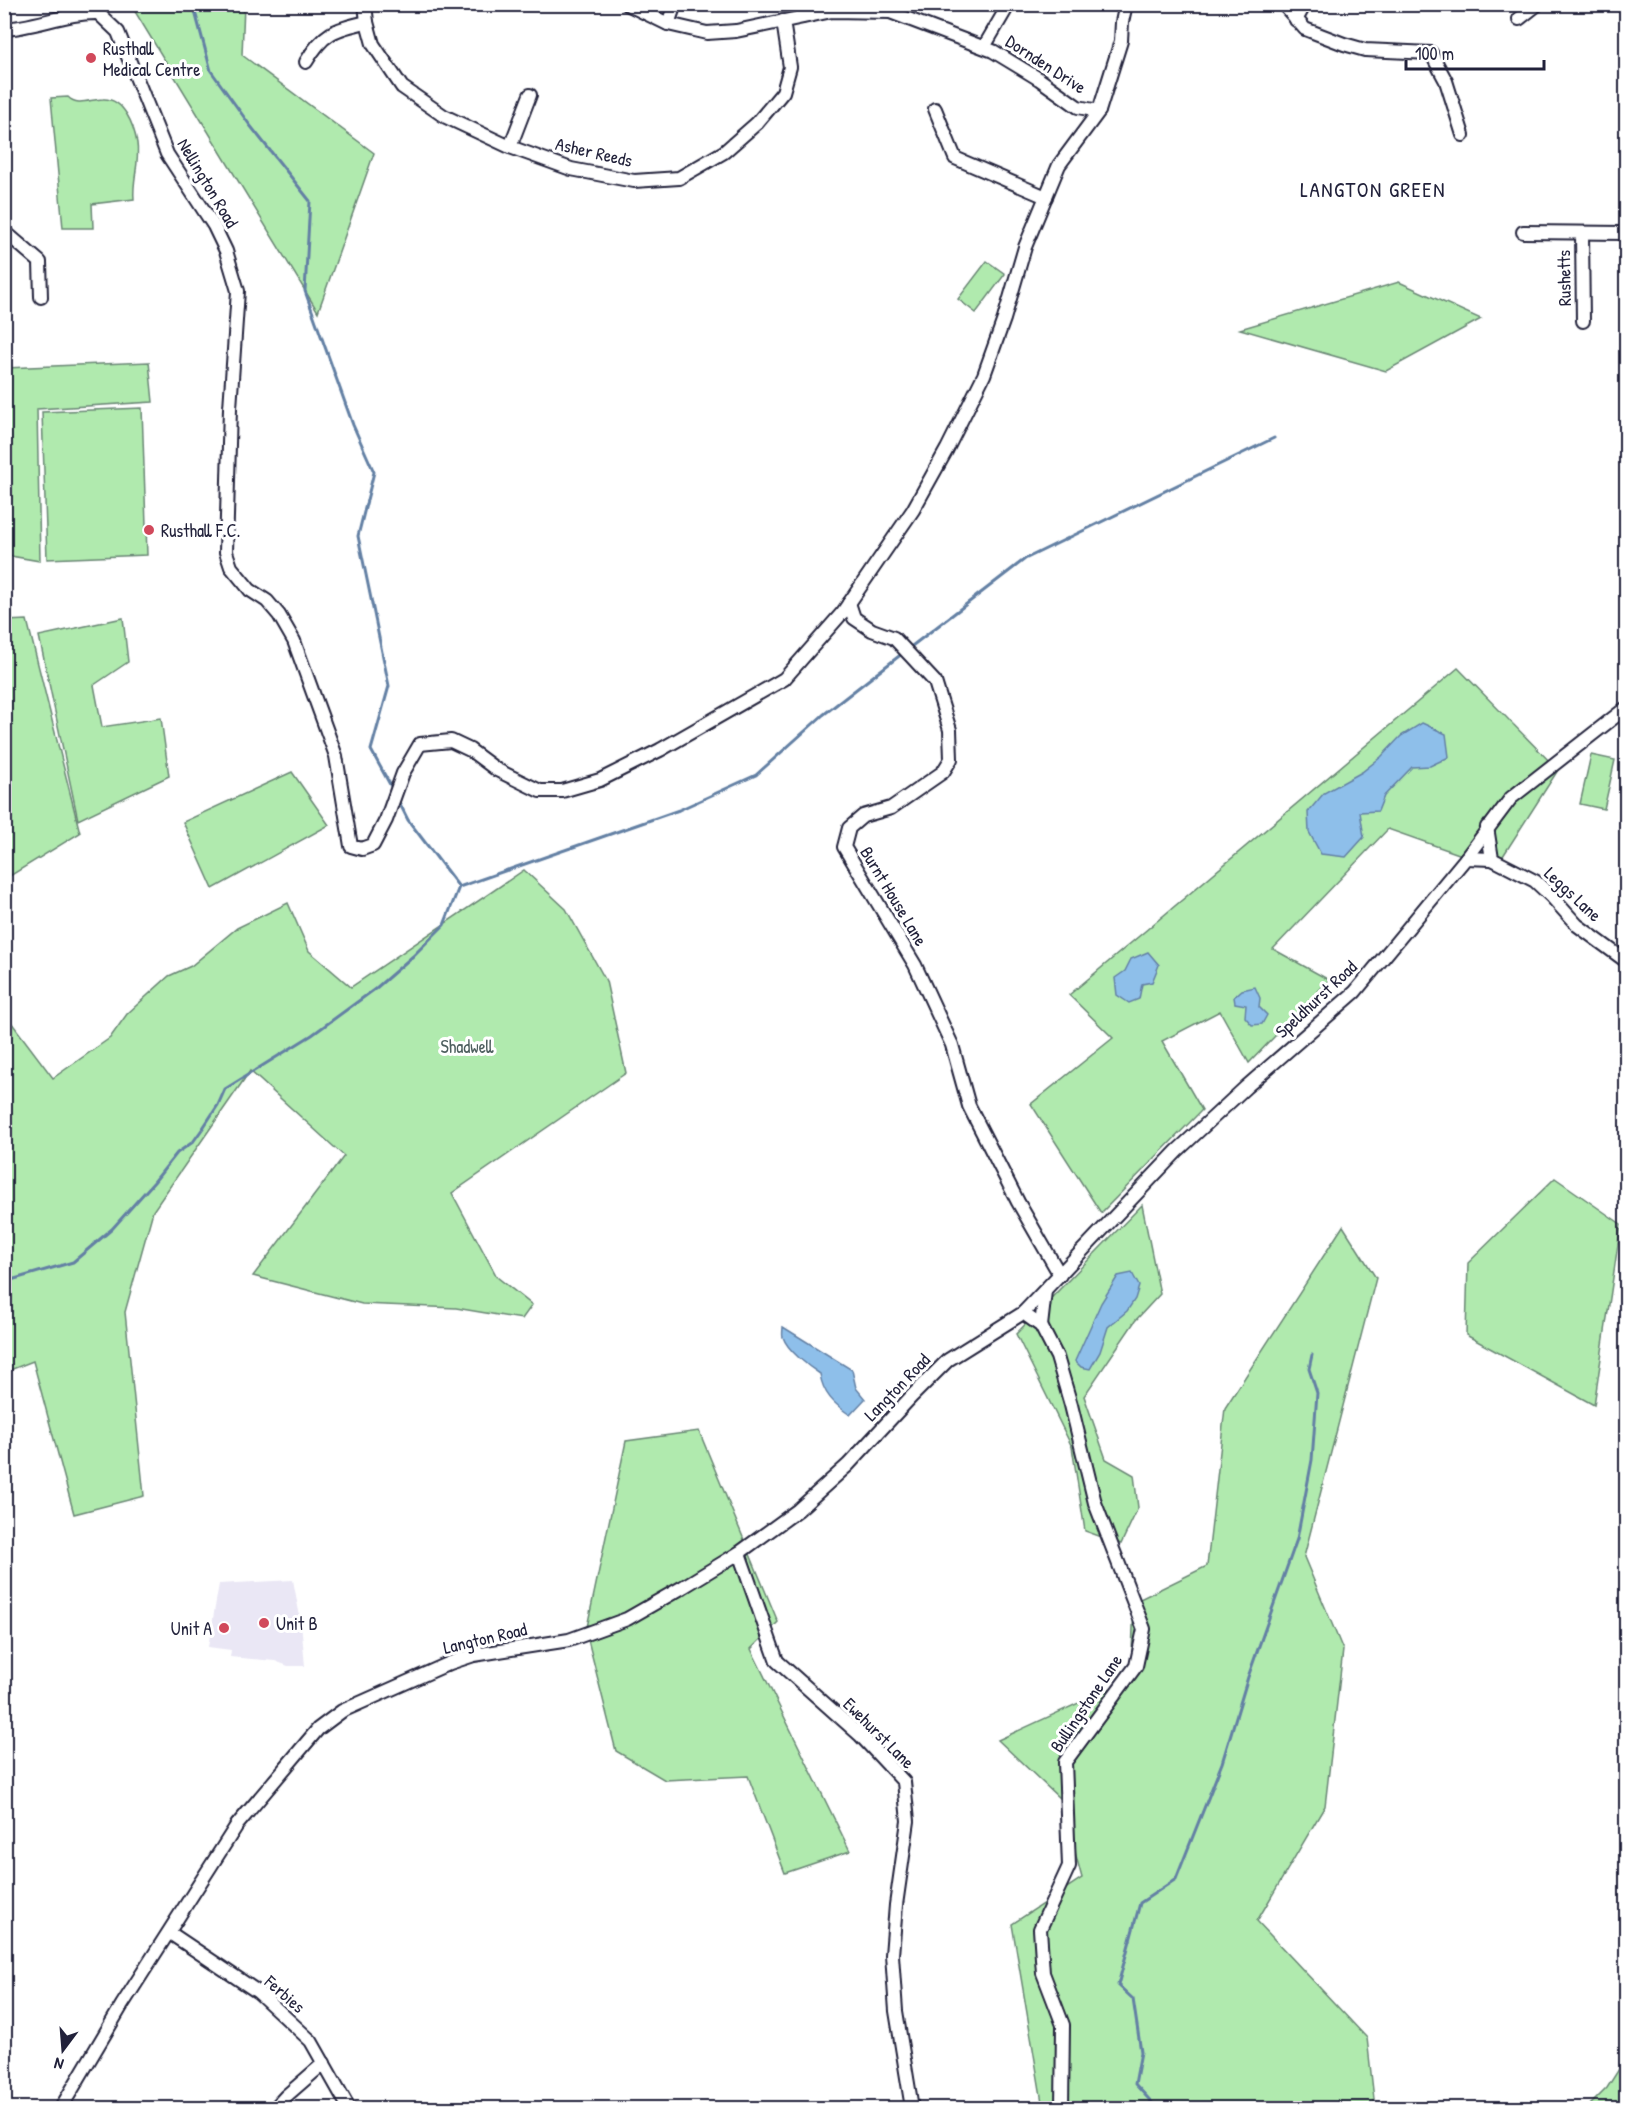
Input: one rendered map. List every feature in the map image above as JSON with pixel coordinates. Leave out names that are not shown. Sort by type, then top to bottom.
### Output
[{"type":"street","name":"Asher Reeds","points":[[366,4],[367,22],[373,45],[402,87],[444,116],[510,147],[582,171],[634,181],[679,178],[724,153],[758,123],[783,92],[790,67],[783,21]]},
{"type":"street","name":"Dornden Drive","points":[[627,4],[668,24],[707,33],[736,31],[783,21],[801,11],[890,12],[993,51],[1039,79],[1078,107],[1099,111]]},
{"type":"street","points":[[668,24],[675,4]]},
{"type":"street","points":[[984,47],[1005,11],[1006,4]]},
{"type":"street","points":[[849,603],[913,510],[984,375],[1004,319],[1025,247],[1059,165],[1099,111],[1121,41],[1126,4]]},
{"type":"street","points":[[1283,4],[1305,29],[1344,44],[1365,50],[1431,53],[1446,81],[1463,135]]},
{"type":"street","points":[[1296,20],[1305,4]]},
{"type":"street","points":[[1519,20],[1538,4]]},
{"type":"street","points":[[1620,4],[1626,6]]},
{"type":"street","name":"Nellington Road","points":[[4,29],[84,13],[98,13],[118,32],[167,154],[214,226],[226,251],[238,291],[230,408],[226,552],[231,567],[250,590],[267,601],[279,615],[294,641],[336,756],[351,846],[362,849],[373,845],[386,820],[403,773],[420,744],[451,741],[470,750],[497,770],[540,791],[562,791],[600,780],[669,745],[784,679],[849,603]]},
{"type":"street","points":[[306,62],[315,46],[328,34],[367,22]]},
{"type":"street","points":[[510,147],[530,95]]},
{"type":"street","points":[[935,109],[955,158],[1046,197]]},
{"type":"street","points":[[4,231],[40,262],[41,297]]},
{"type":"street","points":[[1522,232],[1626,233]]},
{"type":"street","name":"Rushetts","points":[[1582,233],[1583,321]]},
{"type":"street","name":"Burnt House Lane","points":[[849,603],[854,618],[873,630],[894,638],[935,682],[950,730],[951,759],[943,772],[891,808],[863,816],[849,828],[844,847],[915,965],[952,1045],[969,1106],[1018,1202],[1060,1275]]},
{"type":"street","name":"Speldhurst Road","points":[[1023,1313],[1177,1151],[1355,992],[1466,858],[1487,827],[1512,798],[1528,783],[1626,708]]},
{"type":"street","points":[[1487,827],[1492,859]]},
{"type":"street","name":"Leggs Lane","points":[[1466,858],[1492,859],[1535,881],[1577,925],[1626,961]]},
{"type":"street","points":[[1041,1326],[1045,1291]]},
{"type":"street","name":"Bullingstone Lane","points":[[1023,1313],[1041,1326],[1057,1357],[1095,1503],[1143,1629],[1136,1666],[1065,1762],[1069,1866],[1040,1929],[1043,1973],[1063,2025],[1062,2109]]},
{"type":"street","name":"Langton Road","points":[[61,2109],[122,2005],[237,1825],[305,1742],[334,1716],[450,1663],[474,1655],[569,1640],[627,1619],[739,1553],[812,1498],[848,1465],[948,1360],[1023,1313]]},
{"type":"street","name":"Ewehurst Lane","points":[[739,1553],[777,1661],[860,1736],[904,1782],[908,1821],[896,1905],[892,1955],[896,2012],[912,2109]]},
{"type":"street","name":"Ferbies","points":[[170,1933],[258,1992],[312,2042],[350,2109]]},
{"type":"street","points":[[276,2109],[286,2096],[324,2063]]},
{"type":"shaded area","points":[[293,1580],[301,1622],[305,1666],[288,1666],[275,1661],[230,1657],[231,1650],[208,1647],[219,1584]]},
{"type":"green space","points":[[131,5],[244,5],[242,55],[374,153],[318,312]]},
{"type":"green space","points":[[68,97],[76,102],[103,99],[117,103],[127,114],[137,143],[134,199],[92,204],[93,228],[63,228],[51,98]]},
{"type":"green space","points":[[987,261],[1005,274],[976,313],[958,299]]},
{"type":"green space","points":[[1399,282],[1481,319],[1386,371],[1240,329]]},
{"type":"green space","points":[[149,362],[153,402],[37,409],[40,561],[5,555],[5,368]]},
{"type":"green space","points":[[142,408],[147,555],[47,559],[42,412]]},
{"type":"green space","points":[[123,618],[128,662],[94,685],[102,727],[161,718],[169,776],[78,820],[39,636]]},
{"type":"green space","points":[[27,620],[80,833],[5,879],[5,621]]},
{"type":"green space","points":[[1458,668],[1558,770],[1496,867],[1388,829],[1273,949],[1329,980],[1249,1063],[1220,1011],[1162,1041],[1202,1110],[1101,1213],[1031,1104],[1113,1038],[1069,995]]},
{"type":"green space","points":[[1591,755],[1615,760],[1604,809],[1580,804]]},
{"type":"green space","points":[[292,772],[329,825],[213,889],[183,822]]},
{"type":"green space","name":"Shadwell","points":[[524,870],[566,909],[606,981],[626,1073],[452,1193],[497,1277],[532,1305],[522,1319],[456,1308],[362,1304],[253,1276],[344,1156],[250,1071],[153,1211],[125,1312],[144,1496],[74,1514],[33,1361],[5,1372],[5,1014],[53,1078],[110,1038],[127,1014],[169,976],[191,966],[237,928],[288,903],[309,951],[351,987]]},
{"type":"green space","points":[[1555,1178],[1621,1224],[1594,1405],[1466,1335],[1468,1263]]},
{"type":"green space","points":[[1142,1205],[1160,1294],[1135,1321],[1084,1396],[1106,1459],[1134,1475],[1138,1508],[1121,1544],[1085,1531],[1072,1447],[1016,1334]]},
{"type":"green space","points":[[1343,1226],[1376,1278],[1304,1557],[1343,1650],[1325,1806],[1257,1921],[1367,2038],[1375,2108],[1043,2108],[1012,1924],[1082,1878],[1061,1800],[998,1740],[1131,1679],[1134,1602],[1207,1566],[1225,1408]]},
{"type":"green space","points":[[699,1431],[778,1622],[751,1649],[850,1851],[785,1873],[748,1776],[665,1780],[616,1751],[586,1632],[626,1441]]},
{"type":"green space","points":[[1626,2058],[1626,2108],[1587,2108],[1607,2088]]},
{"type":"water","points":[[1422,723],[1446,734],[1449,757],[1430,766],[1412,767],[1384,796],[1378,811],[1360,812],[1364,837],[1346,857],[1321,854],[1309,832],[1308,812],[1324,793],[1362,772],[1381,757],[1401,736]]},
{"type":"water","points":[[1148,952],[1159,965],[1152,982],[1142,984],[1139,999],[1129,1003],[1117,995],[1115,978],[1125,971],[1131,959]]},
{"type":"water","points":[[1255,987],[1260,998],[1259,1007],[1267,1015],[1262,1024],[1252,1025],[1245,1017],[1246,1005],[1235,1003],[1234,997],[1242,990]]},
{"type":"water","points":[[1132,1273],[1139,1286],[1135,1299],[1127,1311],[1108,1327],[1100,1352],[1090,1369],[1081,1367],[1075,1361],[1101,1303],[1118,1276]]},
{"type":"water","points":[[783,1327],[852,1370],[856,1388],[865,1399],[850,1415],[830,1398],[820,1374],[794,1353],[785,1342]]},
{"type":"waterway","points":[[193,4],[211,71],[249,124],[310,201],[305,291],[353,425],[374,472],[358,536],[389,686],[371,750],[393,790]]},
{"type":"waterway","points":[[908,649],[1025,559],[1274,438]]},
{"type":"waterway","points":[[397,798],[408,820],[459,887],[679,810],[756,775],[823,715],[903,653]]},
{"type":"waterway","points":[[4,1282],[73,1262],[112,1229],[177,1153],[193,1142],[218,1105],[225,1089],[312,1035],[375,989],[444,925],[459,887]]},
{"type":"waterway","points":[[1157,2108],[1135,2084],[1141,2052],[1133,1999],[1118,1985],[1140,1903],[1176,1879],[1222,1763],[1248,1677],[1297,1539],[1312,1460],[1317,1393],[1309,1369],[1312,1355]]},
{"type":"place","name":"Rusthall Medical Centre","points":[[91,58]]},
{"type":"place","name":"Rusthall F.C.","points":[[149,530]]},
{"type":"place","name":"Unit B","points":[[264,1623]]},
{"type":"place","name":"Unit A","points":[[224,1628]]},
{"type":"district","name":"LANGTON GREEN","points":[[1373,189]]}]
